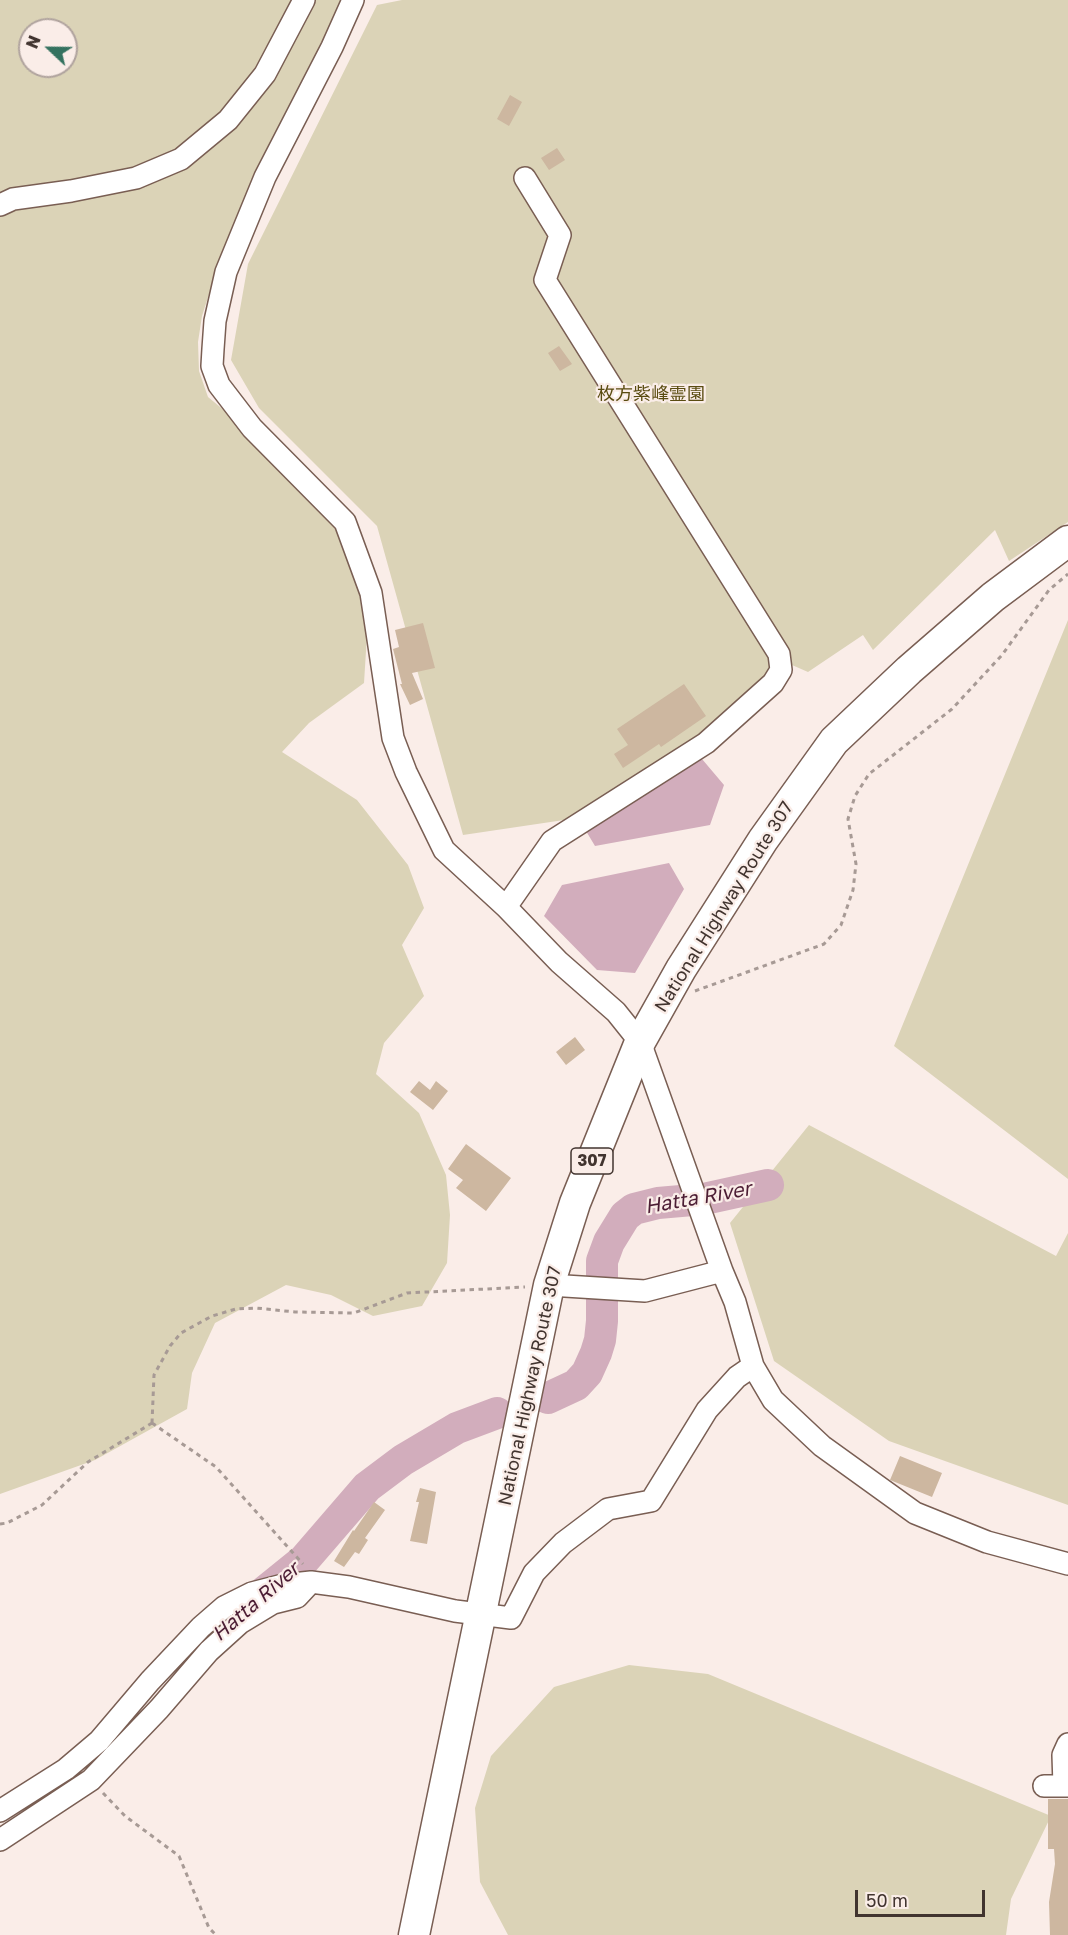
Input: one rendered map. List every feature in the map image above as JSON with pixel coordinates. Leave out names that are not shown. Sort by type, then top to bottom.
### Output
[{"type":"highway","name":"National Highway Route 307","points":[[414,1935],[549,1285],[575,1203],[640,1042],[681,969],[763,840],[834,741],[909,669],[993,597],[1068,542]]},
{"type":"street","points":[[0,205],[14,200],[136,178],[180,159],[228,120],[265,74],[304,0]]},
{"type":"street","points":[[353,0],[332,47],[265,177],[226,272],[215,321],[212,366],[219,385],[252,428],[345,522],[371,593],[393,738],[406,772],[444,850],[506,907],[559,962],[616,1012],[640,1042],[735,1302],[753,1366],[773,1400],[822,1446],[915,1514],[987,1542],[1068,1564]]},
{"type":"street","points":[[506,907],[552,841],[706,743],[773,683],[781,670],[779,654],[545,280],[560,235],[525,178]]},
{"type":"street","points":[[549,1285],[645,1291],[722,1271]]},
{"type":"street","points":[[0,1811],[66,1769],[99,1741],[150,1681],[201,1627],[224,1607],[252,1593],[283,1585],[311,1582],[349,1587],[455,1611],[511,1618],[534,1574],[563,1543],[608,1509],[651,1501],[707,1410],[737,1377],[753,1366]]},
{"type":"street","points":[[0,1840],[91,1780],[159,1709],[209,1651],[240,1623],[273,1603],[297,1597],[311,1582]]},
{"type":"street","points":[[1059,1786],[1063,1755],[1068,1744]]},
{"type":"path","points":[[695,991],[824,944],[841,925],[853,890],[856,864],[848,819],[855,796],[870,774],[952,709],[1002,655],[1049,590],[1068,574]]},
{"type":"path","points":[[152,1423],[154,1375],[170,1346],[181,1333],[212,1316],[256,1308],[295,1312],[354,1313],[407,1293],[549,1285]]},
{"type":"path","points":[[0,1524],[7,1523],[42,1505],[88,1462],[152,1423]]},
{"type":"path","points":[[152,1423],[216,1467],[306,1567],[311,1582]]},
{"type":"path","points":[[91,1780],[124,1816],[179,1856],[209,1928],[216,1935]]},
{"type":"green space","points":[[0,0],[359,0],[279,137],[224,247],[202,316],[198,342],[199,371],[208,397],[260,440],[350,543],[367,635],[364,683],[309,723],[282,752],[357,800],[408,865],[424,908],[402,945],[424,996],[384,1043],[376,1074],[419,1113],[446,1175],[450,1215],[447,1263],[422,1306],[373,1316],[331,1295],[286,1285],[215,1323],[192,1373],[187,1409],[95,1460],[0,1494]]},
{"type":"green space","name":"枚方紫峰霊園","points":[[402,0],[1068,0],[1068,522],[1009,561],[995,530],[873,650],[863,635],[808,672],[792,665],[769,675],[690,746],[564,820],[463,835],[377,526],[259,408],[231,360],[248,264],[377,5]]},
{"type":"green space","points":[[1068,620],[1068,1179],[894,1046]]},
{"type":"green space","points":[[809,1125],[1056,1256],[1068,1233],[1068,1505],[889,1441],[774,1361],[730,1223]]},
{"type":"green space","points":[[629,1665],[708,1674],[1051,1816],[1011,1899],[1006,1935],[508,1935],[480,1882],[475,1808],[491,1756],[554,1687]]},
{"type":"shaded area","points":[[702,759],[724,785],[710,825],[595,846],[586,831]]},
{"type":"shaded area","points":[[669,863],[684,889],[635,973],[597,970],[544,916],[562,885]]},
{"type":"building","points":[[510,95],[522,102],[509,126],[497,119]]},
{"type":"building","points":[[557,148],[565,160],[549,170],[541,158]]},
{"type":"building","points":[[559,346],[572,364],[560,371],[548,353]]},
{"type":"building","points":[[423,623],[435,668],[412,673],[423,699],[410,705],[400,684],[402,684],[393,649],[399,647],[395,630]]},
{"type":"building","points":[[684,684],[706,716],[661,747],[659,744],[623,768],[614,754],[628,745],[617,729]]},
{"type":"building","points":[[575,1037],[585,1050],[566,1065],[556,1052]]},
{"type":"building","points":[[419,1081],[430,1090],[436,1081],[448,1091],[433,1110],[410,1092]]},
{"type":"building","points":[[466,1144],[511,1178],[486,1211],[456,1188],[463,1180],[448,1169]]},
{"type":"building","points":[[900,1456],[942,1473],[932,1497],[890,1480]]},
{"type":"building","points":[[420,1488],[436,1492],[427,1544],[410,1541]]},
{"type":"building","points":[[374,1502],[385,1510],[365,1538],[368,1540],[359,1554],[355,1552],[344,1567],[334,1561]]},
{"type":"building","points":[[1048,1799],[1068,1799],[1068,1935],[1050,1935],[1049,1902],[1055,1864],[1054,1849],[1048,1849]]},
{"type":"waterway","name":"Hatta River","points":[[548,1398],[576,1385],[587,1373],[596,1353],[602,1321],[602,1261],[609,1242],[625,1216],[634,1209],[658,1203],[704,1199],[768,1185]]},
{"type":"waterway","name":"Hatta River","points":[[252,1602],[304,1560],[367,1487],[403,1460],[457,1428],[497,1413]]}]
